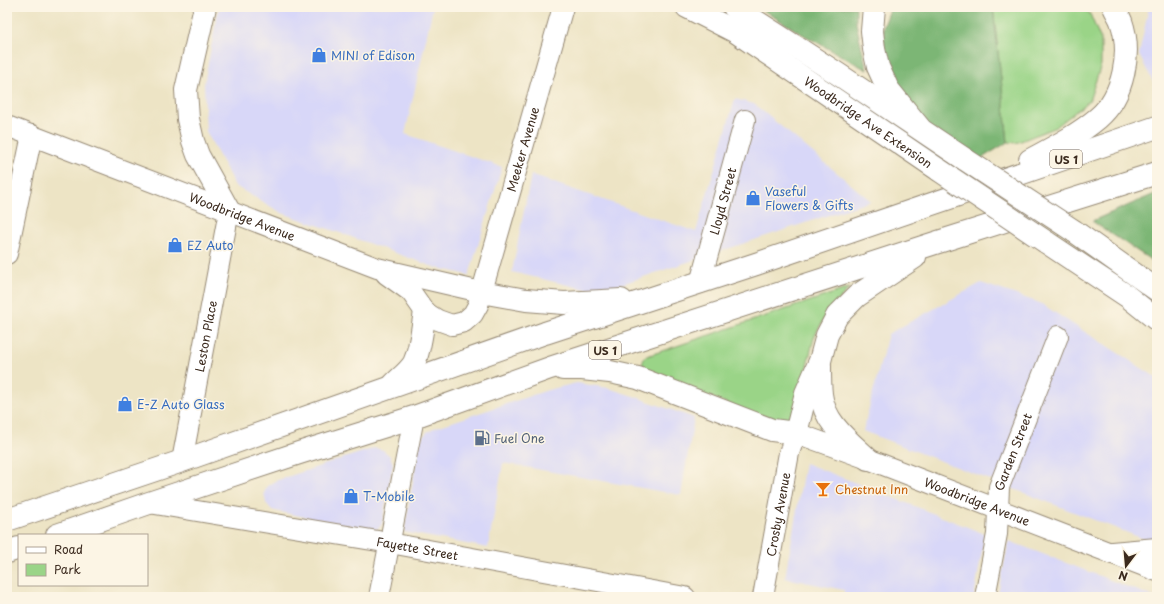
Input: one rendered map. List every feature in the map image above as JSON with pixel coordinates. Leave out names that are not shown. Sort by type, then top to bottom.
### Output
[{"type":"main road","points":[[205,7],[186,90],[188,119],[198,155],[229,211]]},
{"type":"main road","name":"Woodbridge Ave Extension","points":[[687,7],[736,32],[1127,296],[1157,320]]},
{"type":"main road","name":"Woodbridge Ave Extension","points":[[734,7],[919,127],[966,160],[1074,231],[1157,290]]},
{"type":"main road","points":[[874,7],[872,31],[878,67],[888,88],[919,127]]},
{"type":"main road","points":[[975,190],[1073,137],[1100,117],[1111,104],[1124,75],[1126,58],[1125,41],[1121,21],[1114,7]]},
{"type":"main road","name":"US 1","points":[[7,520],[182,461],[545,333],[700,283],[1157,127]]},
{"type":"main road","name":"US 1","points":[[60,534],[299,453],[414,417],[550,368],[935,242],[1127,184],[1157,173]]},
{"type":"main road","points":[[1127,184],[1157,180]]},
{"type":"main road","points":[[550,368],[610,372],[638,378],[772,430],[796,433],[806,392],[820,361],[827,335],[837,316],[857,296],[935,242]]},
{"type":"main road","points":[[481,292],[526,300],[564,303],[650,299]]},
{"type":"main road","points":[[390,387],[406,373],[414,362],[420,343],[425,312]]},
{"type":"main road","points":[[820,361],[821,396],[828,418],[844,437],[868,459]]},
{"type":"main road","points":[[7,552],[18,548]]},
{"type":"main road","points":[[1112,553],[1157,549]]},
{"type":"street","name":"Meeker Avenue","points":[[425,312],[438,320],[452,324],[464,322],[473,314],[478,305],[563,7]]},
{"type":"street","name":"Lloyd Street","points":[[700,283],[745,120]]},
{"type":"street","name":"Woodbridge Avenue","points":[[7,126],[377,268],[481,292]]},
{"type":"street","points":[[7,254],[32,135]]},
{"type":"street","name":"Leston Place","points":[[182,461],[229,211]]},
{"type":"street","points":[[377,268],[411,292],[425,312]]},
{"type":"street","name":"Garden Street","points":[[986,597],[997,534],[999,487],[1058,336]]},
{"type":"street","points":[[380,597],[414,417]]},
{"type":"street","name":"Woodbridge Avenue","points":[[796,433],[868,459],[1157,571]]},
{"type":"street","name":"Crosby Avenue","points":[[763,597],[789,453],[796,433]]},
{"type":"street","name":"Fayette Street","points":[[149,503],[390,543],[685,597]]},
{"type":"shaded area","points":[[219,7],[433,7],[405,134],[502,167],[469,275],[434,267],[282,213],[235,186],[206,131],[204,84]]},
{"type":"shaded area","points":[[1149,7],[1157,7],[1157,89],[1139,55]]},
{"type":"shaded area","points":[[735,99],[754,104],[871,201],[598,292],[512,272],[531,175],[696,232]]},
{"type":"shaded area","points":[[981,283],[1040,303],[1157,378],[1157,544],[863,431],[888,334]]},
{"type":"shaded area","points":[[577,383],[608,388],[694,418],[681,495],[503,463],[488,548],[404,532],[420,441],[427,432],[434,428],[548,390]]},
{"type":"shaded area","points":[[375,448],[383,450],[390,456],[393,464],[382,524],[379,528],[374,530],[280,512],[272,510],[266,503],[264,493],[268,485],[275,481]]},
{"type":"shaded area","points":[[805,463],[985,534],[974,597],[844,597],[844,590],[785,578]]},
{"type":"shaded area","points":[[1009,541],[1154,597],[997,597]]},
{"type":"green space","points":[[758,7],[856,7],[856,23],[867,70],[802,34]]},
{"type":"green space","points":[[891,7],[993,7],[1008,142],[977,161],[919,119],[887,77],[883,28]]},
{"type":"green space","points":[[993,7],[1083,7],[1090,14],[1101,40],[1101,65],[1089,101],[1056,127],[1016,143],[1008,142]]},
{"type":"green space","points":[[1157,193],[1157,264],[1092,221]]},
{"type":"green space","points":[[849,288],[825,318],[817,331],[794,417],[785,426],[641,370],[644,357]]},
{"type":"place","name":"MINI of Edison","points":[[319,55]]},
{"type":"place","name":"Vaseful Flowers & Gifts","points":[[753,198]]},
{"type":"place","name":"EZ Auto","points":[[175,245]]},
{"type":"place","name":"E-Z Auto Glass","points":[[125,404]]},
{"type":"place","name":"Fuel One","points":[[482,438]]},
{"type":"place","name":"Chestnut Inn","points":[[823,489]]},
{"type":"place","name":"T-Mobile","points":[[351,496]]}]
